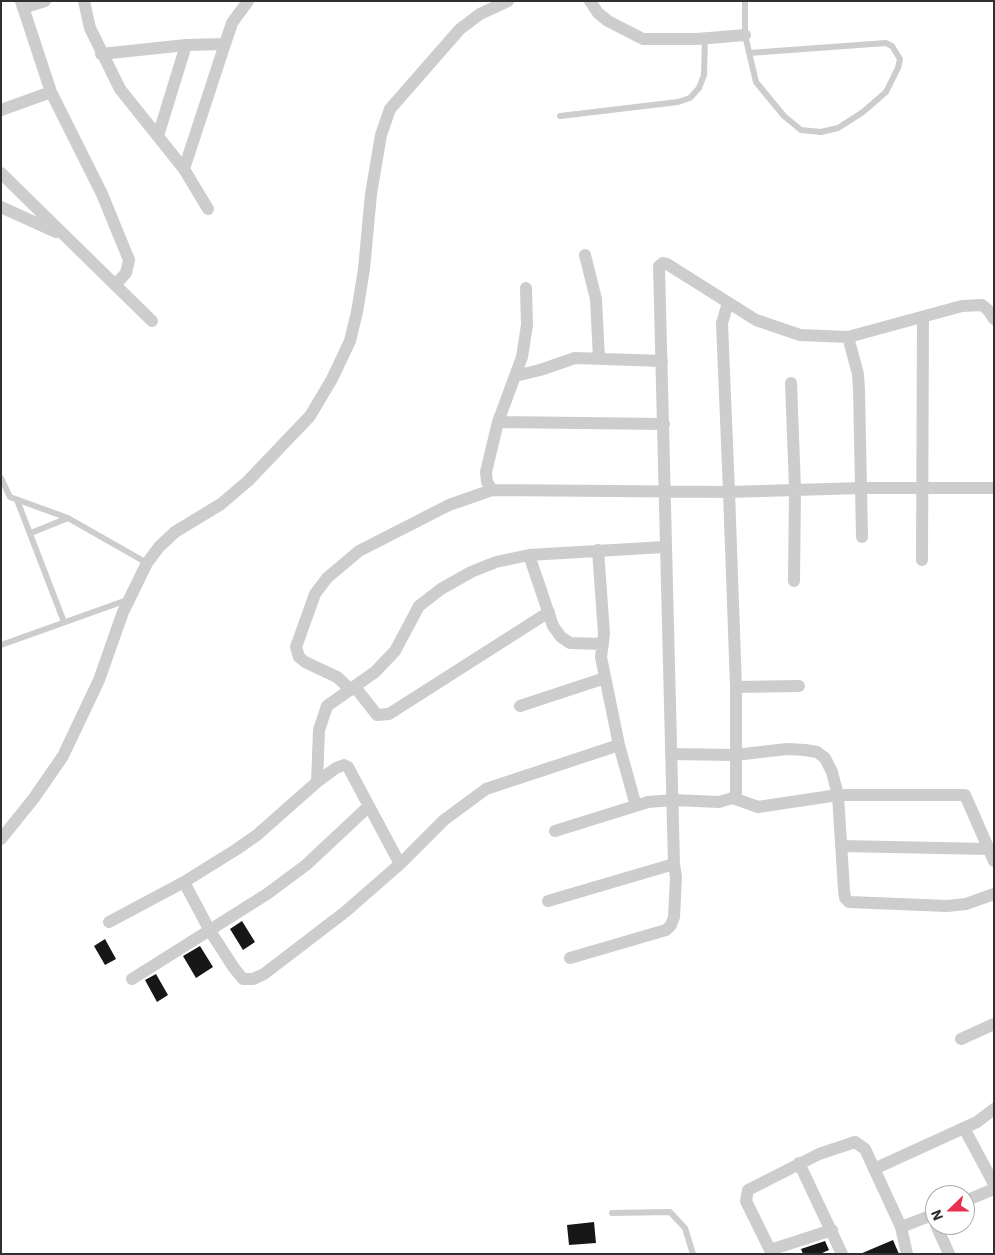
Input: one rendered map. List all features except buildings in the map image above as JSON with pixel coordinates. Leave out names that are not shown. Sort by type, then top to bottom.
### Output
[{"type":"street","points":[[45,1],[22,4],[51,92],[98,186],[129,260],[126,273],[115,284]]},
{"type":"street","points":[[84,1],[90,28],[101,54],[120,89],[184,169],[208,209]]},
{"type":"street","points":[[184,169],[232,23],[248,1]]},
{"type":"street","points":[[1,839],[34,798],[63,756],[99,680],[128,600],[147,563],[175,532],[221,504],[248,481],[310,416],[332,380],[350,340],[364,269],[371,194],[381,135],[390,109],[460,29],[480,14],[508,1]]},
{"type":"street","points":[[590,1],[598,13],[608,21],[643,40],[744,35]]},
{"type":"street","points":[[101,54],[186,45],[225,44]]},
{"type":"street","points":[[158,136],[186,45]]},
{"type":"street","points":[[1,110],[51,92]]},
{"type":"street","points":[[1,173],[152,321]]},
{"type":"street","points":[[1,207],[65,235]]},
{"type":"street","points":[[585,255],[596,299],[599,358]]},
{"type":"street","points":[[570,958],[666,930],[671,925],[674,917],[676,877],[674,864],[664,548],[664,424],[658,268],[660,264],[667,264],[756,320],[800,335],[848,337],[962,306],[982,305],[994,319]]},
{"type":"street","points":[[492,490],[487,482],[486,472],[498,422],[522,357],[526,325],[526,288]]},
{"type":"street","points":[[728,304],[722,323],[736,687],[736,793],[733,798]]},
{"type":"street","points":[[922,560],[923,317]]},
{"type":"street","points":[[848,337],[858,374],[862,537]]},
{"type":"street","points":[[515,376],[540,370],[566,360],[599,358],[662,361]]},
{"type":"street","points":[[791,383],[795,490],[794,581]]},
{"type":"street","points":[[498,422],[664,424]]},
{"type":"street","points":[[549,612],[389,714],[378,715],[353,688],[337,677],[305,662],[297,653],[296,647],[316,594],[333,572],[359,551],[449,505],[492,490],[729,492],[861,488],[994,488]]},
{"type":"street","points":[[316,782],[319,730],[327,706],[375,672],[395,651],[419,606],[441,589],[471,572],[496,562],[529,555],[664,548]]},
{"type":"street","points":[[598,550],[604,634],[601,657],[619,745],[636,806]]},
{"type":"street","points":[[529,555],[557,632],[570,643],[603,644]]},
{"type":"street","points":[[520,706],[605,678]]},
{"type":"street","points":[[736,687],[799,686]]},
{"type":"street","points":[[184,882],[210,931],[243,979],[252,979],[264,974],[307,942],[400,864],[444,820],[486,789],[619,745]]},
{"type":"street","points":[[671,754],[735,755],[787,749],[816,752],[825,758],[832,772],[838,795],[844,890],[845,898],[849,902],[947,906],[966,904],[994,894]]},
{"type":"street","points":[[109,922],[184,882],[257,835],[316,782],[336,768],[344,765],[348,767],[400,864]]},
{"type":"street","points":[[555,831],[636,806],[673,800],[719,802],[733,798],[758,807],[838,795],[965,795],[991,855],[841,846]]},
{"type":"street","points":[[132,979],[210,931],[286,880],[368,807]]},
{"type":"street","points":[[548,901],[674,864]]},
{"type":"street","points":[[961,1039],[994,1024]]},
{"type":"street","points":[[874,1169],[977,1122],[994,1109]]},
{"type":"street","points":[[964,1128],[994,1184]]},
{"type":"street","points":[[832,1230],[771,1252],[746,1201],[746,1194],[756,1184],[799,1163],[855,1142],[865,1148],[901,1227],[907,1254]]},
{"type":"street","points":[[799,1163],[842,1254]]},
{"type":"street","points":[[975,1198],[994,1189]]},
{"type":"street","points":[[901,1227],[925,1221]]},
{"type":"street","points":[[941,1235],[949,1254]]},
{"type":"lane","points":[[744,1],[744,35],[756,82],[784,116],[801,130],[810,132],[838,128],[864,112],[886,92],[898,68],[900,59],[892,46],[886,43],[749,53]]},
{"type":"lane","points":[[560,116],[678,102],[690,98],[699,88],[704,75],[705,38]]},
{"type":"lane","points":[[1,478],[10,497],[68,518],[147,563]]},
{"type":"lane","points":[[17,500],[64,622]]},
{"type":"lane","points":[[31,534],[68,518]]},
{"type":"lane","points":[[1,645],[128,600]]},
{"type":"lane","points":[[612,1212],[670,1212],[685,1228],[692,1254]]}]
